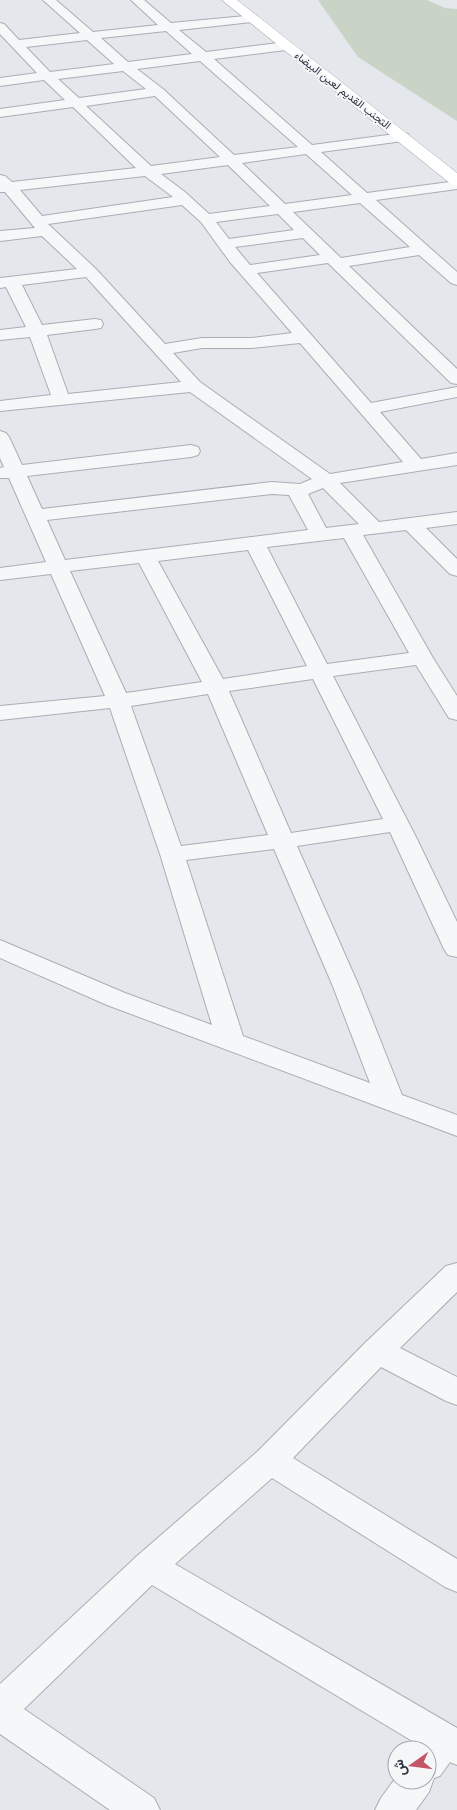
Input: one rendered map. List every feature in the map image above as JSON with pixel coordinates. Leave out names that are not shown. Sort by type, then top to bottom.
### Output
[{"type":"main road","name":"التجنب القديم لعين البيضاء","points":[[229,0],[457,181]]},
{"type":"street","points":[[50,0],[124,66],[158,92],[283,209],[334,261],[457,379]]},
{"type":"street","points":[[137,0],[457,280]]},
{"type":"street","points":[[16,44],[252,18]]},
{"type":"street","points":[[0,27],[47,76],[148,171],[206,219],[247,270],[417,466]]},
{"type":"street","points":[[0,82],[286,46]]},
{"type":"street","points":[[0,112],[158,92]]},
{"type":"street","points":[[3,184],[148,171],[403,137]]},
{"type":"street","points":[[3,184],[42,226],[90,272],[194,386],[326,480],[374,528]]},
{"type":"street","points":[[206,219],[457,185]]},
{"type":"street","points":[[0,236],[42,226],[185,200]]},
{"type":"street","points":[[226,244],[307,233]]},
{"type":"street","points":[[247,270],[422,250]]},
{"type":"street","points":[[61,399],[37,330],[6,282],[90,272]]},
{"type":"street","points":[[0,335],[95,324]]},
{"type":"street","points":[[162,350],[202,343],[251,344],[306,337]]},
{"type":"street","points":[[0,406],[194,386]]},
{"type":"street","points":[[368,409],[457,392]]},
{"type":"street","points":[[0,437],[8,473],[35,516],[118,702],[172,854],[231,1042]]},
{"type":"street","points":[[8,473],[191,451]]},
{"type":"street","points":[[35,516],[272,488],[296,490],[308,488],[326,480],[457,459]]},
{"type":"street","points":[[296,490],[320,535]]},
{"type":"street","points":[[0,574],[457,518]]},
{"type":"street","points":[[411,524],[457,570]]},
{"type":"street","points":[[351,532],[422,658],[457,713]]},
{"type":"street","points":[[256,543],[397,824],[457,949]]},
{"type":"street","points":[[145,556],[216,687],[345,984],[391,1102]]},
{"type":"street","points":[[0,713],[118,702],[320,670],[422,658]]},
{"type":"street","points":[[172,854],[283,841],[397,824]]},
{"type":"street","points":[[0,948],[116,999],[457,1126]]},
{"type":"street","points":[[0,1708],[149,1566],[270,1460],[377,1351],[457,1274]]},
{"type":"street","points":[[377,1351],[457,1392]]},
{"type":"street","points":[[270,1460],[457,1577]]},
{"type":"street","points":[[149,1566],[443,1751]]},
{"type":"street","points":[[0,1713],[141,1810]]},
{"type":"street","points":[[394,1810],[409,1790]]},
{"type":"green space","points":[[318,0],[427,0],[445,8],[457,9],[457,121],[358,57]]}]
